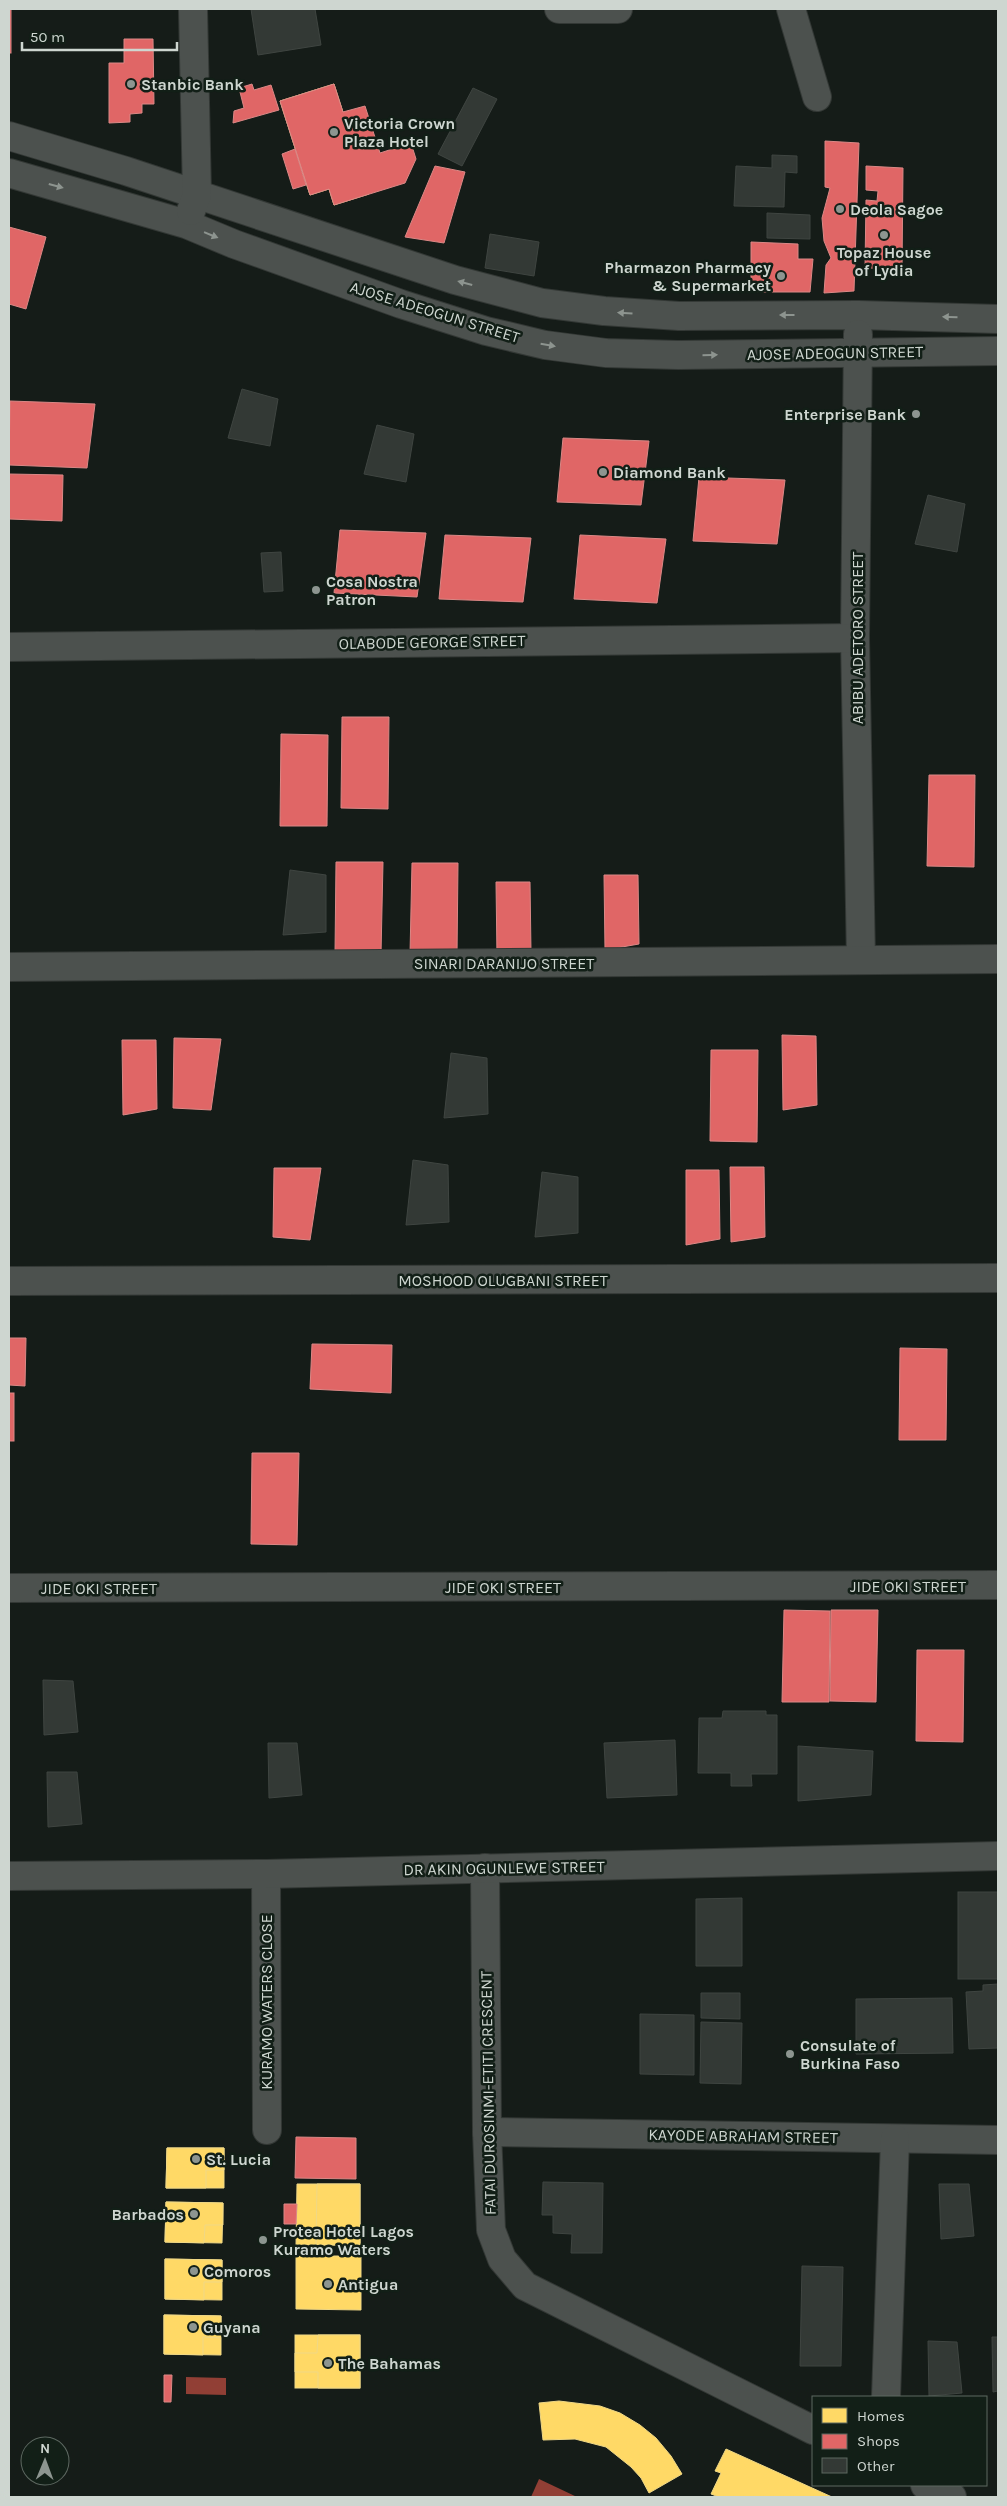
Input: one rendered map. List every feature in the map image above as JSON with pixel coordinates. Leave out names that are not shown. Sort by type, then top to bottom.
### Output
[{"type":"street","points":[[186,224],[197,194],[193,9]]},
{"type":"street","points":[[559,9],[618,9]]},
{"type":"street","points":[[791,9],[817,97]]},
{"type":"street","points":[[9,136],[126,171],[455,280],[542,304],[604,312],[679,316],[858,315],[998,319]]},
{"type":"street","name":"AJOSE ADEOGUN STREET","points":[[9,173],[186,224],[234,244],[411,307],[486,331],[545,345],[606,354],[678,355],[858,351],[998,351]]},
{"type":"street","name":"ABIBU ADETORO STREET","points":[[858,315],[855,638],[861,960]]},
{"type":"street","name":"OLABODE GEORGE STREET","points":[[9,647],[855,638]]},
{"type":"street","name":"SINARI DARANIJO STREET","points":[[9,967],[998,959]]},
{"type":"street","name":"MOSHOOD OLUGBANI STREET","points":[[9,1282],[998,1278]]},
{"type":"street","name":"JIDE OKI STREET","points":[[9,1588],[998,1586]]},
{"type":"street","name":"DR AKIN OGUNLEWE STREET","points":[[9,1876],[266,1874],[998,1856]]},
{"type":"street","name":"FATAI DUROSINMI-ETITI CRESCENT","points":[[485,1868],[487,2132],[491,2230],[502,2259],[524,2286],[812,2430]]},
{"type":"street","name":"KURAMO WATERS CLOSE","points":[[266,1874],[267,2130]]},
{"type":"street","name":"KAYODE ABRAHAM STREET","points":[[487,2132],[998,2140]]},
{"type":"street","points":[[886,2396],[895,2139]]},
{"type":"street","points":[[928,2486],[952,2497]]},
{"type":"shaded area","points":[[186,2377],[226,2378],[226,2395],[186,2394]]},
{"type":"shaded area","points":[[539,2479],[577,2497],[531,2497]]},
{"type":"building: Homes","points":[[334,84],[369,194],[334,205],[329,189],[310,195],[280,101]]},
{"type":"building: Homes","name":"St. Lucia","points":[[167,2148],[224,2148],[224,2188],[166,2188]]},
{"type":"building: Homes","name":"St. Lucia","points":[[167,2148],[224,2148],[224,2170],[206,2170],[206,2188],[166,2188]]},
{"type":"building: Homes","points":[[297,2184],[360,2184],[360,2245],[296,2245]]},
{"type":"building: Homes","points":[[317,2184],[360,2184],[360,2245],[316,2245]]},
{"type":"building: Homes","name":"Barbados","points":[[166,2202],[223,2203],[222,2243],[165,2242]]},
{"type":"building: Homes","name":"Barbados","points":[[166,2202],[223,2203],[223,2225],[205,2225],[204,2243],[165,2242]]},
{"type":"building: Homes","name":"Antigua","points":[[296,2256],[361,2256],[361,2310],[296,2309]]},
{"type":"building: Homes","name":"Comoros","points":[[165,2259],[222,2260],[222,2300],[165,2299]]},
{"type":"building: Homes","name":"Comoros","points":[[165,2259],[222,2260],[222,2282],[204,2282],[204,2300],[165,2299]]},
{"type":"building: Homes","name":"Guyana","points":[[164,2315],[221,2316],[221,2355],[164,2354]]},
{"type":"building: Homes","name":"Guyana","points":[[164,2315],[221,2316],[221,2338],[203,2337],[203,2355],[164,2354]]},
{"type":"building: Homes","name":"The Bahamas","points":[[295,2335],[360,2335],[360,2388],[295,2388]]},
{"type":"building: Homes","name":"The Bahamas","points":[[318,2335],[360,2335],[360,2388],[318,2388],[318,2372],[295,2372],[295,2353],[317,2353]]},
{"type":"building: Homes","points":[[559,2401],[600,2406],[620,2413],[640,2425],[656,2438],[671,2456],[682,2474],[649,2493],[641,2478],[631,2467],[606,2447],[575,2439],[543,2440],[539,2403]]},
{"type":"building: Homes","points":[[726,2449],[832,2497],[719,2497],[711,2494],[721,2473],[715,2471]]},
{"type":"building: Shops","points":[[9,9],[11,9],[11,53],[9,53]]},
{"type":"building: Shops","name":"Stanbic Bank","points":[[124,39],[153,39],[154,104],[142,104],[142,113],[130,114],[130,122],[109,123],[109,63],[124,63]]},
{"type":"building: Shops","points":[[252,84],[254,90],[271,85],[279,110],[233,123],[234,111],[244,108],[239,88]]},
{"type":"building: Shops","points":[[334,84],[343,112],[365,106],[380,153],[411,143],[416,159],[405,183],[334,205],[329,189],[310,195],[280,101]]},
{"type":"building: Shops","name":"Deola Sagoe","points":[[825,141],[859,143],[854,291],[824,293],[826,265],[831,258],[824,241],[822,218],[830,188],[825,187]]},
{"type":"building: Shops","points":[[295,149],[306,185],[293,189],[282,154]]},
{"type":"building: Shops","points":[[435,166],[465,172],[444,243],[405,237]]},
{"type":"building: Shops","name":"Topaz House of Lydia","points":[[866,166],[903,168],[902,269],[865,268],[866,200],[877,201],[878,191],[866,190]]},
{"type":"building: Shops","points":[[9,227],[46,237],[26,309],[9,304]]},
{"type":"building: Shops","name":"Pharmazon Pharmacy & Supermarket","points":[[751,242],[798,244],[798,259],[813,259],[810,292],[751,292]]},
{"type":"building: Shops","points":[[10,401],[95,404],[87,468],[9,465]]},
{"type":"building: Shops","name":"Diamond Bank","points":[[563,438],[649,441],[641,505],[557,502]]},
{"type":"building: Shops","points":[[9,474],[63,475],[62,521],[9,519]]},
{"type":"building: Shops","name":"Diamond Bank","points":[[699,477],[785,480],[777,544],[693,541]]},
{"type":"building: Shops","points":[[340,530],[426,533],[417,597],[334,593]]},
{"type":"building: Shops","points":[[445,535],[531,538],[523,602],[439,599]]},
{"type":"building: Shops","points":[[580,535],[666,539],[657,603],[574,599]]},
{"type":"building: Shops","points":[[342,717],[389,717],[388,809],[341,808]]},
{"type":"building: Shops","points":[[281,734],[328,735],[327,826],[280,826]]},
{"type":"building: Shops","points":[[929,775],[975,775],[974,867],[927,866]]},
{"type":"building: Shops","points":[[336,862],[383,862],[381,954],[335,953]]},
{"type":"building: Shops","points":[[412,863],[458,863],[457,955],[410,954]]},
{"type":"building: Shops","points":[[604,875],[638,875],[639,944],[605,950]]},
{"type":"building: Shops","points":[[496,882],[530,882],[531,952],[497,957]]},
{"type":"building: Shops","points":[[782,1035],[816,1036],[817,1105],[783,1110]]},
{"type":"building: Shops","points":[[174,1038],[221,1039],[211,1110],[173,1108]]},
{"type":"building: Shops","points":[[122,1040],[156,1040],[157,1109],[123,1115]]},
{"type":"building: Shops","points":[[711,1050],[758,1050],[757,1142],[710,1141]]},
{"type":"building: Shops","points":[[730,1167],[764,1167],[765,1237],[731,1242]]},
{"type":"building: Shops","points":[[274,1168],[321,1168],[310,1240],[273,1237]]},
{"type":"building: Shops","points":[[686,1170],[719,1170],[720,1239],[686,1245]]},
{"type":"building: Shops","points":[[9,1338],[26,1338],[25,1386],[9,1385]]},
{"type":"building: Shops","points":[[312,1344],[392,1345],[391,1393],[310,1389]]},
{"type":"building: Shops","points":[[900,1348],[947,1349],[946,1440],[899,1440]]},
{"type":"building: Shops","points":[[9,1393],[14,1393],[14,1441],[9,1441]]},
{"type":"building: Shops","points":[[252,1453],[299,1453],[297,1545],[251,1544]]},
{"type":"building: Shops","points":[[784,1610],[830,1611],[829,1702],[782,1702]]},
{"type":"building: Shops","points":[[831,1610],[878,1610],[876,1702],[830,1701]]},
{"type":"building: Shops","points":[[917,1650],[964,1650],[963,1742],[916,1741]]},
{"type":"building: Shops","points":[[296,2137],[356,2138],[356,2179],[295,2178]]},
{"type":"building: Shops","points":[[284,2204],[297,2204],[296,2224],[284,2224]]},
{"type":"building: Shops","points":[[164,2375],[172,2375],[171,2402],[164,2402]]},
{"type":"building: Other","points":[[251,9],[315,9],[321,45],[258,55]]},
{"type":"building: Other","points":[[473,88],[497,99],[462,166],[438,154]]},
{"type":"building: Other","points":[[772,155],[797,156],[797,173],[785,172],[784,207],[734,206],[736,166],[772,168]]},
{"type":"building: Other","points":[[767,213],[810,215],[810,239],[767,238]]},
{"type":"building: Other","points":[[490,234],[539,242],[534,276],[485,268]]},
{"type":"building: Other","points":[[242,389],[278,399],[270,446],[228,438]]},
{"type":"building: Other","points":[[377,425],[414,434],[406,482],[364,474]]},
{"type":"building: Other","points":[[928,495],[965,504],[957,552],[915,544]]},
{"type":"building: Other","points":[[281,552],[283,591],[264,592],[261,553]]},
{"type":"building: Other","points":[[290,870],[326,875],[326,932],[283,935]]},
{"type":"building: Other","points":[[451,1053],[487,1058],[488,1114],[444,1118]]},
{"type":"building: Other","points":[[413,1160],[448,1165],[449,1222],[406,1225]]},
{"type":"building: Other","points":[[542,1172],[578,1177],[578,1233],[535,1237]]},
{"type":"building: Other","points":[[43,1680],[73,1681],[78,1732],[44,1735]]},
{"type":"building: Other","points":[[723,1711],[766,1711],[766,1715],[777,1715],[777,1774],[751,1774],[752,1786],[731,1786],[731,1773],[698,1773],[699,1718],[722,1718]]},
{"type":"building: Other","points":[[675,1740],[677,1795],[607,1798],[604,1743]]},
{"type":"building: Other","points":[[268,1743],[297,1743],[302,1795],[269,1798]]},
{"type":"building: Other","points":[[798,1746],[873,1751],[871,1795],[798,1801]]},
{"type":"building: Other","points":[[47,1772],[77,1772],[82,1824],[48,1827]]},
{"type":"building: Other","points":[[958,1892],[998,1892],[998,1979],[958,1979]]},
{"type":"building: Other","points":[[742,1898],[742,1966],[696,1966],[696,1899]]},
{"type":"building: Other","points":[[998,1984],[998,2048],[969,2049],[966,1992],[983,1991],[983,1985]]},
{"type":"building: Other","points":[[701,1993],[740,1993],[740,2019],[701,2018]]},
{"type":"building: Other","points":[[952,1998],[953,2053],[856,2054],[856,1999]]},
{"type":"building: Other","points":[[640,2014],[694,2015],[694,2075],[640,2074]]},
{"type":"building: Other","points":[[701,2022],[742,2023],[741,2084],[700,2083]]},
{"type":"building: Other","points":[[543,2182],[603,2183],[602,2253],[571,2253],[572,2234],[553,2233],[553,2215],[542,2215]]},
{"type":"building: Other","points":[[939,2184],[969,2184],[974,2236],[941,2239]]},
{"type":"building: Other","points":[[802,2266],[843,2267],[841,2366],[800,2366]]},
{"type":"building: Other","points":[[992,2337],[998,2337],[998,2391],[993,2392]]},
{"type":"building: Other","points":[[928,2341],[957,2342],[962,2393],[929,2396]]},
{"type":"place","name":"Stanbic Bank","points":[[131,84]]},
{"type":"place","name":"Victoria Crown Plaza Hotel","points":[[334,132]]},
{"type":"place","name":"Deola Sagoe","points":[[840,209]]},
{"type":"place","name":"Topaz House of Lydia","points":[[884,235]]},
{"type":"place","name":"Pharmazon Pharmacy & Supermarket","points":[[781,276]]},
{"type":"place","name":"Enterprise Bank","points":[[916,414]]},
{"type":"place","name":"Diamond Bank","points":[[603,472]]},
{"type":"place","name":"Cosa Nostra Patron","points":[[316,590]]},
{"type":"place","name":"Consulate of Burkina Faso","points":[[790,2054]]},
{"type":"place","name":"St. Lucia","points":[[196,2159]]},
{"type":"place","name":"Barbados","points":[[194,2214]]},
{"type":"place","name":"Protea Hotel Lagos Kuramo Waters","points":[[263,2240]]},
{"type":"place","name":"Comoros","points":[[194,2271]]},
{"type":"place","name":"Antigua","points":[[328,2284]]},
{"type":"place","name":"Guyana","points":[[193,2327]]},
{"type":"place","name":"The Bahamas","points":[[328,2363]]}]
